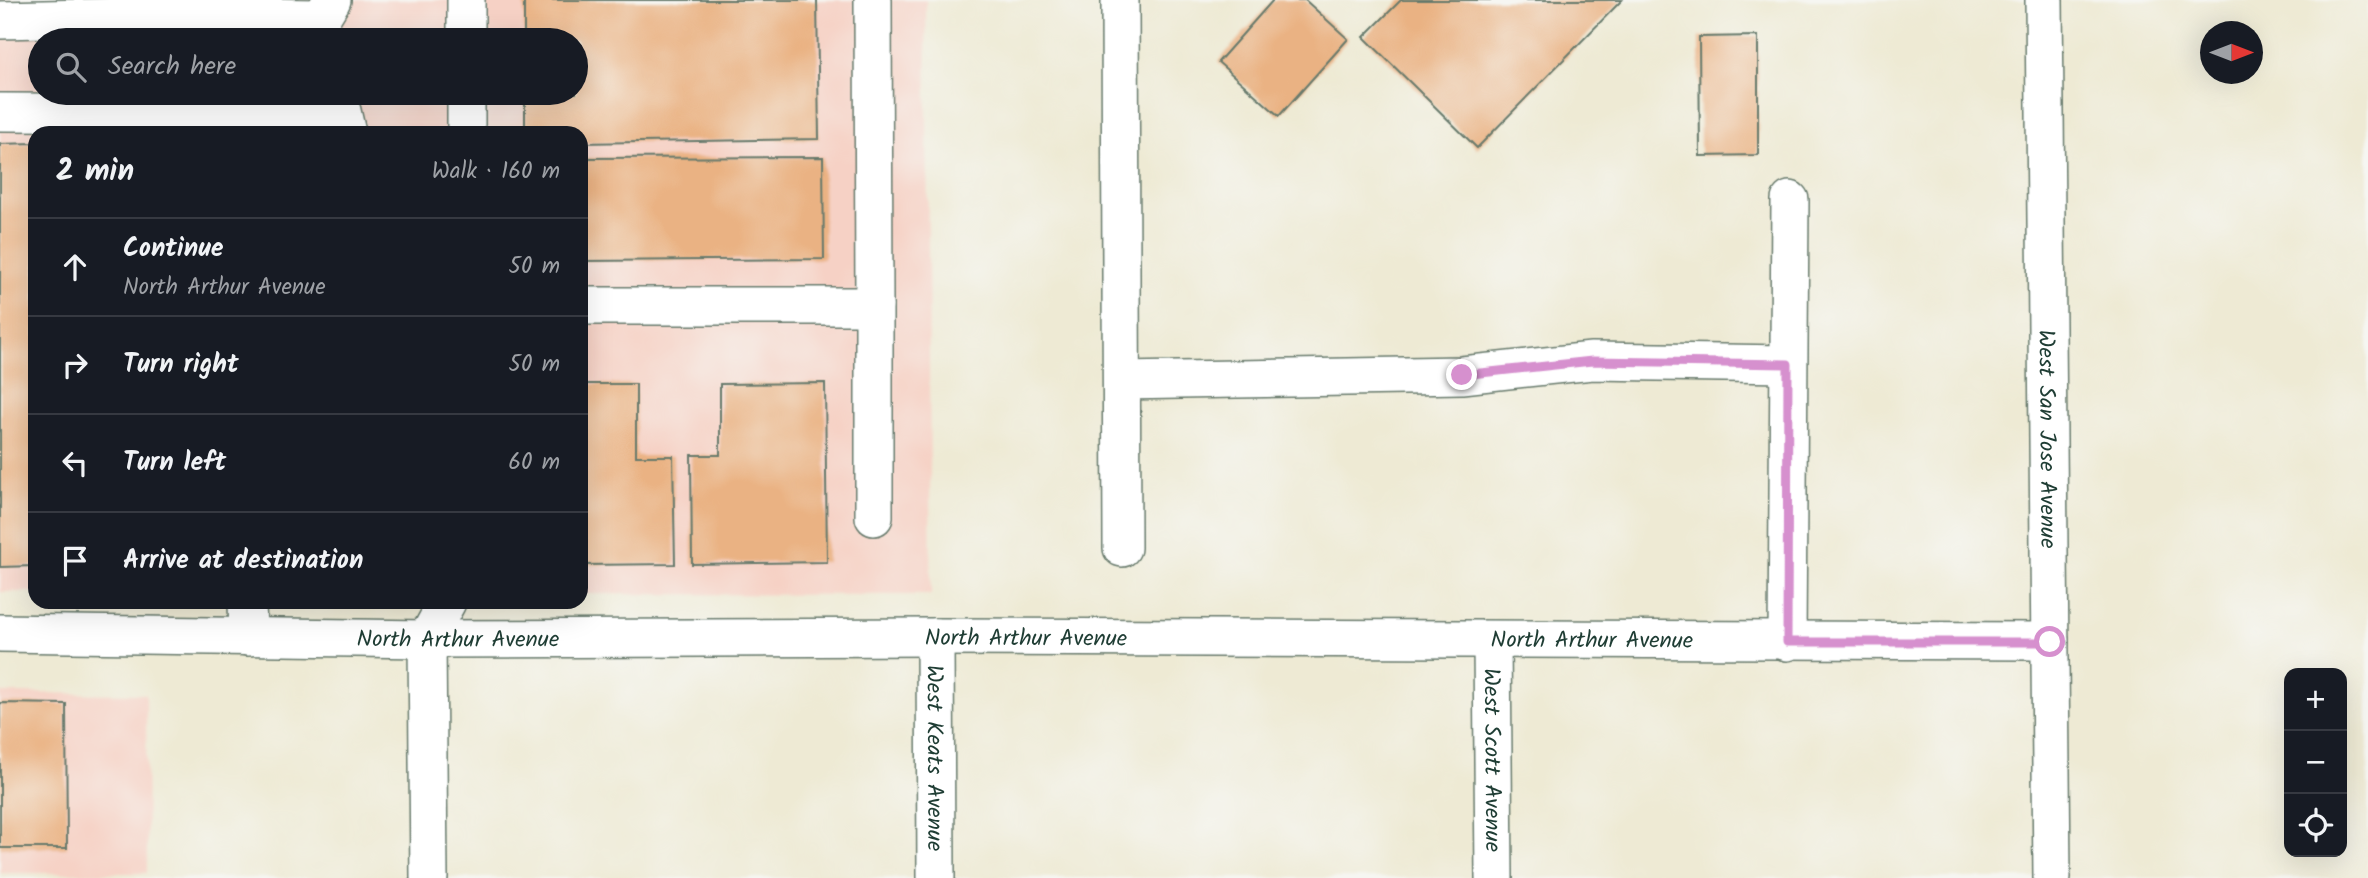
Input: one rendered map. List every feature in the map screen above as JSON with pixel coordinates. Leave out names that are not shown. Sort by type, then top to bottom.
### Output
[{"type":"street","points":[[0,19],[175,8],[321,19],[332,0]]},
{"type":"street","points":[[466,0],[466,28]]},
{"type":"street","points":[[873,0],[874,517]]},
{"type":"street","points":[[1120,0],[1122,548]]},
{"type":"street","name":"West San Jose Avenue","points":[[2044,0],[2052,878]]},
{"type":"street","points":[[466,105],[466,126]]},
{"type":"street","points":[[0,112],[236,123],[342,111],[345,126]]},
{"type":"street","points":[[1787,642],[1790,200]]},
{"type":"street","points":[[588,306],[874,306]]},
{"type":"street","points":[[1122,381],[1462,375],[1592,361],[1788,364]]},
{"type":"street","points":[[429,878],[427,639],[443,609]]},
{"type":"street","name":"North Arthur Avenue","points":[[0,633],[247,619],[427,639],[935,637],[2050,642]]},
{"type":"street","name":"West Keats Avenue","points":[[935,637],[936,878]]},
{"type":"street","name":"West Scott Avenue","points":[[1492,641],[1494,878]]},
{"type":"shaded area","points":[[0,0],[926,0],[931,595],[588,594],[588,126],[28,126],[28,592],[0,592]]},
{"type":"shaded area","points":[[0,693],[146,694],[147,873],[0,873]]},
{"type":"building","points":[[524,0],[817,0],[819,139],[588,143],[588,126],[525,126],[525,105],[588,105],[588,28],[524,28]]},
{"type":"building","points":[[1273,0],[1305,0],[1348,39],[1279,116],[1218,62]]},
{"type":"building","points":[[1401,0],[1622,0],[1477,148],[1364,37]]},
{"type":"building","points":[[1758,36],[1758,155],[1700,156],[1699,37]]},
{"type":"building","points":[[28,143],[28,566],[0,567],[0,144]]},
{"type":"building","points":[[823,157],[824,259],[588,261],[588,158]]},
{"type":"building","points":[[825,383],[827,562],[692,564],[691,455],[720,455],[720,384]]},
{"type":"building","points":[[588,384],[636,384],[636,456],[673,456],[675,564],[588,565]]},
{"type":"building","points":[[0,703],[66,704],[67,848],[0,848]]},
{"type":"route","points":[[1462,375],[1592,361],[1788,364],[1787,642],[2050,642]]}]
